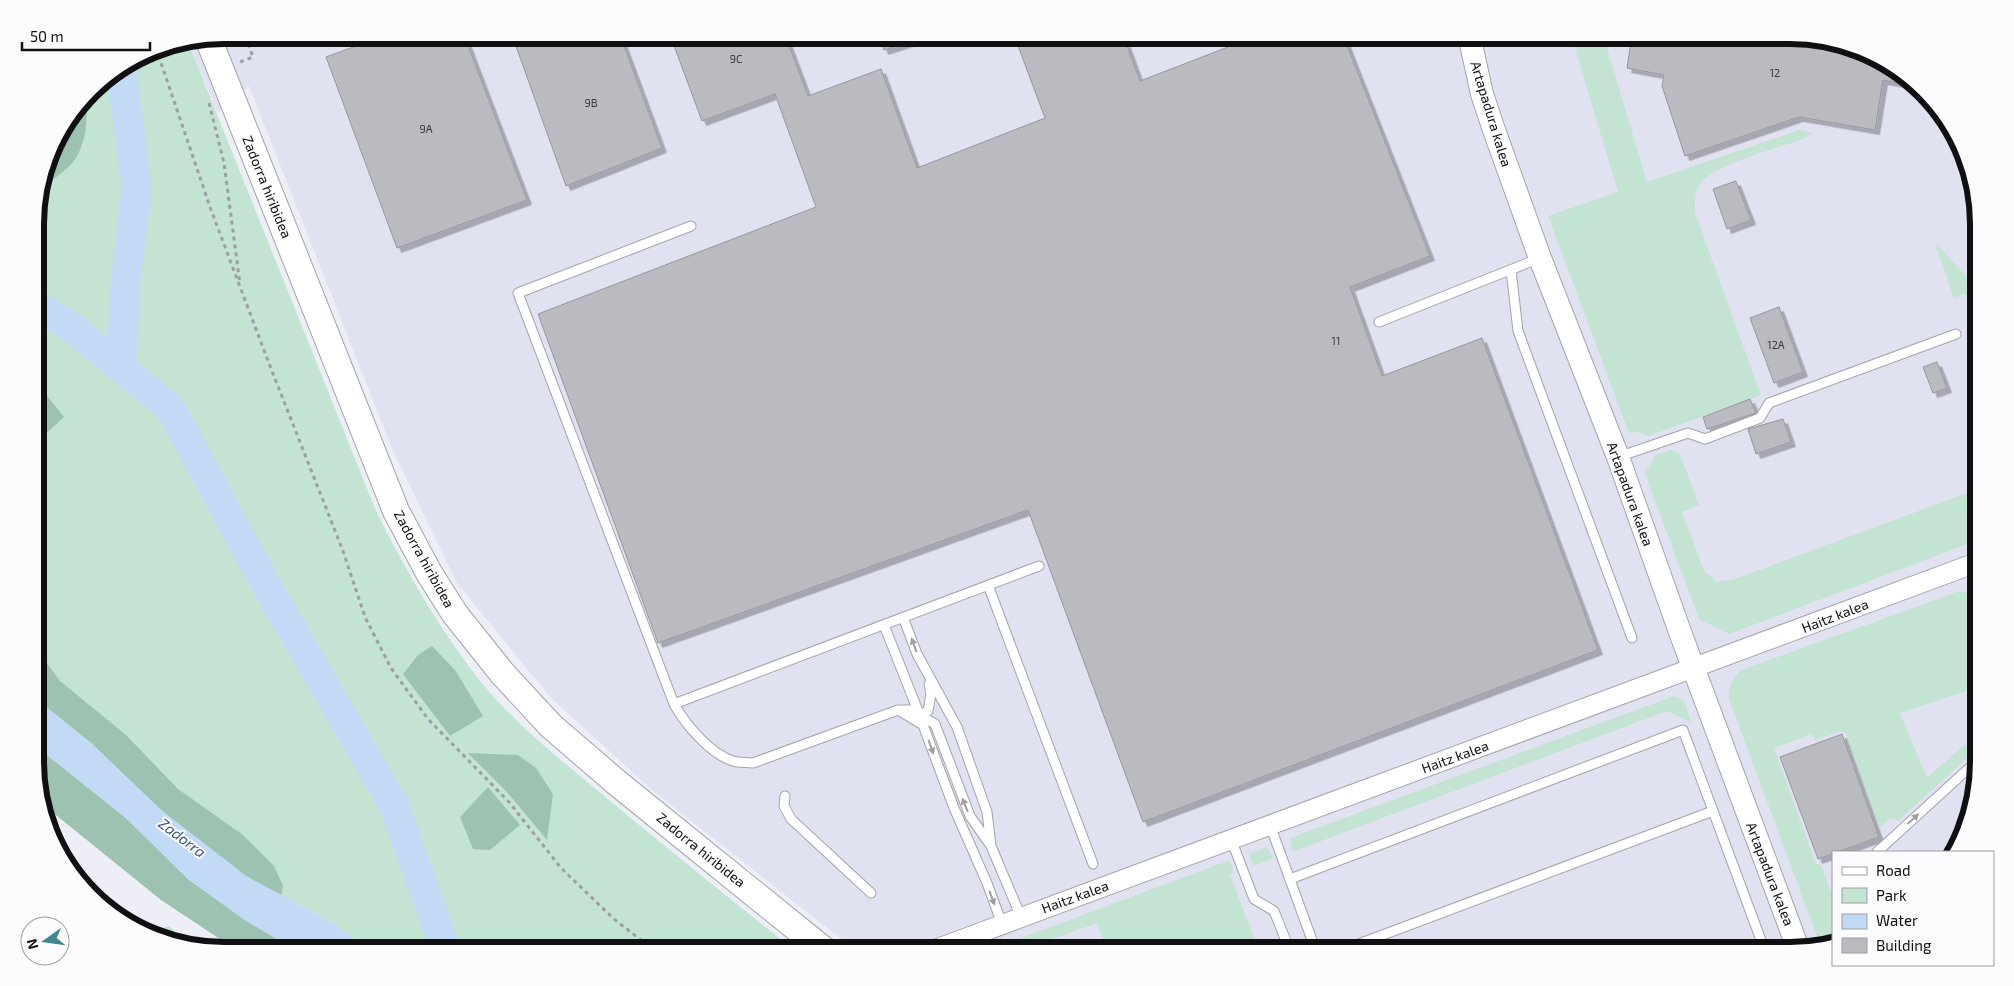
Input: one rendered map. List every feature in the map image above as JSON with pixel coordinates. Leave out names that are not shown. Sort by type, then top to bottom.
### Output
[{"type":"main road","name":"Zadorra hiribidea","points":[[211,44],[396,511],[429,573],[456,614],[502,673],[551,726],[616,782],[814,942]]},
{"type":"street","name":"Artapadura kalea","points":[[1471,44],[1482,94],[1540,258],[1618,457],[1694,669],[1796,942]]},
{"type":"street","name":"Haitz kalea","points":[[955,942],[1970,565]]},
{"type":"lane","points":[[691,226],[518,293],[674,704],[682,720],[720,755],[733,762],[752,763],[898,710],[910,710],[923,725],[954,808],[987,883],[1002,924]]},
{"type":"lane","points":[[1379,322],[1540,258]]},
{"type":"lane","points":[[1510,270],[1518,331],[1632,638]]},
{"type":"lane","points":[[1618,457],[1688,433],[1705,439],[1760,418],[1769,403],[1956,334]]},
{"type":"lane","points":[[674,704],[1039,566]]},
{"type":"lane","points":[[988,585],[1093,864]]},
{"type":"lane","points":[[903,617],[917,654],[957,728],[987,812],[991,846]]},
{"type":"lane","points":[[884,625],[916,716],[935,724],[970,816],[991,846],[1021,917]]},
{"type":"lane","points":[[916,716],[928,711],[931,694],[927,673]]},
{"type":"lane","points":[[1290,879],[1683,730],[1763,942]]},
{"type":"lane","points":[[1878,851],[1970,767]]},
{"type":"lane","points":[[785,796],[784,806],[791,819],[871,894]]},
{"type":"lane","points":[[1364,942],[1714,811]]},
{"type":"lane","points":[[1270,825],[1313,942]]},
{"type":"lane","points":[[1231,839],[1254,899],[1274,911],[1286,942]]},
{"type":"path","points":[[159,56],[210,207],[344,551],[365,617],[391,668],[428,719],[509,802],[561,868],[614,919],[643,942]]},
{"type":"path","points":[[206,96],[224,163],[241,290]]},
{"type":"shaded area","points":[[212,44],[1802,44],[1826,47],[1859,57],[1900,81],[1918,96],[1933,114],[1957,155],[1969,200],[1970,774],[1967,798],[1957,831],[1947,851],[1832,851],[1832,937],[1814,941],[845,942],[652,790],[551,698],[457,583],[393,451],[249,86],[218,113],[190,47]]},
{"type":"green space","points":[[1574,44],[1606,44],[1647,182],[1799,130],[1813,133],[1803,139],[1748,157],[1719,169],[1701,183],[1696,194],[1695,213],[1761,395],[1648,436],[1638,432],[1629,433],[1548,216],[1618,192]]},
{"type":"green space","points":[[190,47],[376,511],[399,556],[437,620],[481,682],[539,742],[784,942],[357,942],[333,923],[246,876],[162,811],[91,743],[44,705],[45,200],[53,166],[62,144],[81,114],[96,96],[114,81],[144,62],[166,53]]},
{"type":"green space","points":[[86,107],[86,127],[81,148],[72,163],[49,182],[62,144]]},
{"type":"green space","points":[[1935,242],[1970,280],[1970,300],[1964,293],[1954,299]]},
{"type":"green space","points":[[44,392],[64,417],[44,435]]},
{"type":"green space","points":[[1671,450],[1680,454],[1699,505],[1682,512],[1704,571],[1717,582],[1735,579],[1970,492],[1970,543],[1729,634],[1699,619],[1644,471],[1650,465],[1655,455]]},
{"type":"green space","points":[[1960,591],[1970,594],[1970,690],[1900,713],[1927,778],[1964,745],[1970,743],[1970,755],[1898,821],[1890,818],[1880,828],[1845,733],[1841,731],[1815,740],[1812,734],[1774,748],[1816,864],[1821,865],[1832,894],[1832,937],[1818,940],[1729,699],[1731,683],[1741,670]]},
{"type":"green space","points":[[432,646],[455,670],[483,716],[450,736],[403,674],[418,655]]},
{"type":"green space","points":[[44,659],[60,681],[126,735],[178,789],[243,835],[274,866],[283,886],[281,896],[246,876],[162,811],[91,743],[44,705]]},
{"type":"green space","points":[[1674,696],[1684,701],[1691,722],[1667,711],[1292,852],[1290,838]]},
{"type":"green space","points":[[44,753],[126,818],[188,879],[245,920],[280,942],[224,942],[161,900],[50,811],[45,786]]},
{"type":"green space","points":[[468,753],[518,755],[536,768],[553,794],[547,840],[507,792]]},
{"type":"green space","points":[[488,787],[520,825],[490,850],[473,849],[460,817]]},
{"type":"green space","points":[[1266,847],[1274,858],[1253,866],[1249,854]]},
{"type":"green space","points":[[1230,860],[1234,873],[1230,875],[1256,942],[1104,942],[1097,923],[1043,942],[1016,942],[1016,940]]},
{"type":"green space","points":[[169,926],[181,937],[166,933],[157,930]]},
{"type":"water","name":"Zadorra","points":[[44,705],[91,743],[162,811],[246,876],[333,923],[357,942],[280,942],[245,920],[188,879],[126,818],[44,753]]},
{"type":"building","points":[[361,44],[467,44],[527,200],[397,248],[326,57]]},
{"type":"building","points":[[515,44],[623,44],[662,148],[566,186]]},
{"type":"building","points":[[673,44],[788,44],[808,96],[881,69],[917,168],[1045,118],[1017,44],[1126,44],[1140,81],[1236,44],[1347,44],[1430,256],[1350,287],[1382,376],[1482,338],[1598,650],[1143,822],[1028,510],[658,643],[538,314],[816,207],[775,94],[702,121]]},
{"type":"building","points":[[882,44],[902,44],[884,50]]},
{"type":"building","points":[[1631,44],[1802,44],[1826,47],[1859,57],[1903,84],[1883,80],[1875,130],[1799,117],[1685,156],[1662,86],[1664,75],[1627,68]]},
{"type":"building","points":[[1736,181],[1751,220],[1727,229],[1713,189]]},
{"type":"building","points":[[1779,307],[1803,372],[1774,383],[1750,318]]},
{"type":"building","points":[[1937,362],[1947,388],[1933,393],[1923,367]]},
{"type":"building","points":[[1750,399],[1756,413],[1707,429],[1703,417]]},
{"type":"building","points":[[1783,419],[1791,442],[1756,454],[1748,429]]},
{"type":"building","points":[[1842,734],[1879,837],[1840,851],[1832,851],[1832,854],[1818,859],[1780,757]]},
{"type":"waterway","points":[[121,368],[126,275],[137,190],[122,75]]},
{"type":"waterway","points":[[44,311],[73,328],[171,409],[266,585],[394,805],[443,942]]}]
